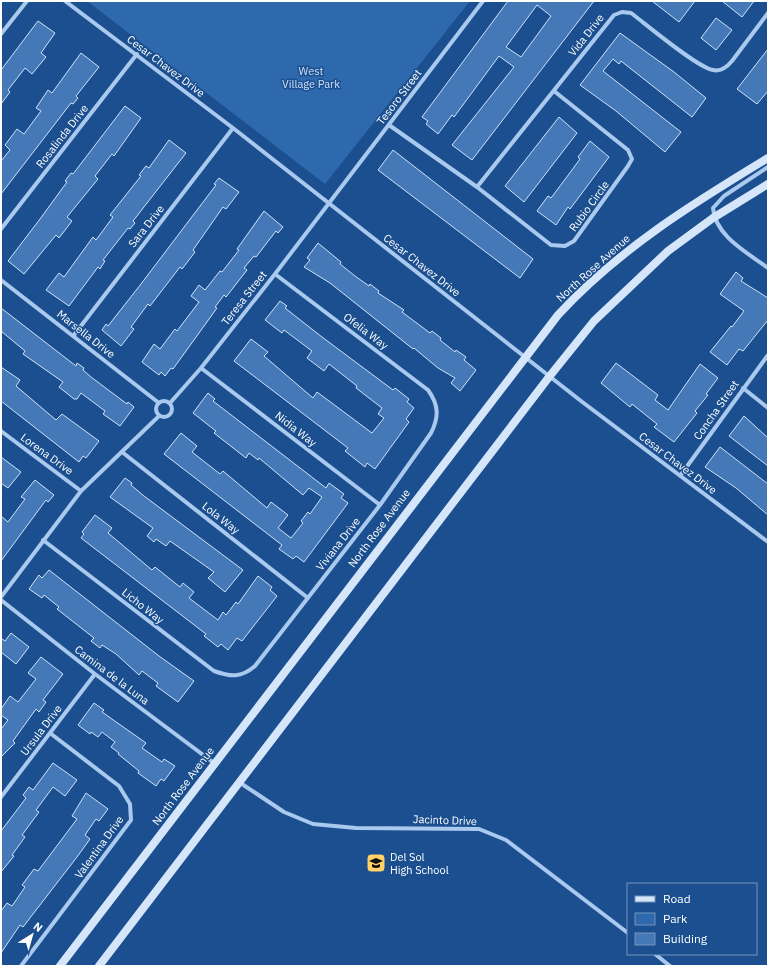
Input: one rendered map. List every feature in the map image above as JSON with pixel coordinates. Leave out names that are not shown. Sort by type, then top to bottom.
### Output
[{"type":"main road","name":"North Rose Avenue","points":[[60,966],[524,357],[578,294],[632,247],[677,213],[768,158]]},
{"type":"main road","points":[[99,966],[549,377],[594,321],[634,281],[668,251],[714,218],[768,184]]},
{"type":"street","points":[[1,34],[27,1]]},
{"type":"street","name":"Cesar Chavez Drive","points":[[66,1],[233,128],[549,377],[768,542]]},
{"type":"street","name":"Tesoro Street","points":[[329,203],[483,1]]},
{"type":"street","name":"Vida Drive","points":[[477,188],[614,15],[622,12],[631,13],[701,66],[719,71],[732,61],[768,13]]},
{"type":"street","name":"Rosalinda Drive","points":[[1,229],[137,54]]},
{"type":"street","name":"Rubio Circle","points":[[390,124],[551,245],[564,246],[574,242],[632,159],[628,150],[554,91]]},
{"type":"street","name":"Sara Drive","points":[[74,335],[233,128]]},
{"type":"street","points":[[768,167],[724,196],[713,208],[714,218],[725,235],[768,268]]},
{"type":"street","name":"Teresa Street","points":[[170,403],[275,274],[329,203]]},
{"type":"street","name":"Ofelia Way","points":[[275,274],[428,390],[434,397],[438,410]]},
{"type":"street","name":"Marsella Drive","points":[[1,280],[74,335],[159,403]]},
{"type":"street","name":"Concha Street","points":[[680,476],[768,355]]},
{"type":"street","name":"Nidia Way","points":[[200,368],[380,505]]},
{"type":"street","points":[[743,388],[768,408]]},
{"type":"street","points":[[165,401],[170,403],[173,408],[171,414],[165,418],[159,416],[156,408],[159,403],[165,401]]},
{"type":"street","name":"Viviana Drive","points":[[236,677],[249,672],[255,666],[380,505],[431,433],[437,421],[438,410]]},
{"type":"street","points":[[1,597],[81,491],[159,416]]},
{"type":"street","name":"Lorena Drive","points":[[1,431],[81,491]]},
{"type":"street","name":"Lola Way","points":[[122,452],[308,598]]},
{"type":"street","name":"Licho Way","points":[[44,540],[214,671],[236,677]]},
{"type":"street","name":"Camina de la Luna","points":[[1,600],[95,674],[214,763]]},
{"type":"street","name":"Ursula Drive","points":[[1,797],[95,674]]},
{"type":"street","name":"Valentina Drive","points":[[21,966],[131,820],[130,804],[119,786],[50,733]]},
{"type":"street","name":"Jacinto Drive","points":[[239,782],[284,812],[313,824],[356,828],[479,829],[506,840],[627,932]]},
{"type":"street","points":[[656,955],[670,966]]},
{"type":"green space","name":"West Village Park","points":[[87,1],[470,1],[325,184]]},
{"type":"building","points":[[508,1],[594,1],[472,160],[452,145],[514,67],[499,56],[454,117],[452,115],[438,134],[426,124],[428,121],[422,117]],"holes":[[[537,5],[551,16],[521,57],[506,47]]]},
{"type":"building","points":[[652,1],[695,1],[679,22]]},
{"type":"building","points":[[722,1],[754,1],[742,17]]},
{"type":"building","points":[[716,18],[732,30],[716,50],[701,38]]},
{"type":"building","points":[[38,21],[55,33],[41,53],[46,57],[32,74],[25,68],[8,90],[10,92],[1,104],[1,70]]},
{"type":"building","points":[[620,33],[674,72],[706,98],[692,117],[621,61],[619,64],[613,59],[603,71],[681,132],[665,152],[616,111],[580,85]]},
{"type":"building","points":[[768,49],[768,91],[757,104],[737,89]]},
{"type":"building","points":[[81,53],[99,67],[76,96],[78,98],[73,104],[71,103],[1,194],[1,161],[10,150],[5,145],[17,129],[24,134],[41,111],[36,108],[48,90],[52,93]]},
{"type":"building","points":[[125,106],[141,118],[114,156],[112,154],[95,176],[98,179],[67,217],[72,221],[59,238],[56,235],[24,274],[8,261],[67,182],[65,181],[71,173],[73,174]]},
{"type":"building","points":[[559,117],[577,133],[524,202],[505,186]]},
{"type":"building","points":[[169,140],[186,153],[133,221],[135,223],[130,229],[128,228],[103,260],[105,261],[100,269],[98,267],[69,306],[46,290],[59,273],[64,277],[93,237],[96,240],[113,217],[110,215],[141,176],[139,175],[146,166],[149,168]]},
{"type":"building","points":[[590,141],[609,157],[570,209],[568,207],[556,225],[537,211],[548,196],[551,198],[580,159],[578,157]]},
{"type":"building","points":[[393,150],[533,259],[520,278],[378,170]]},
{"type":"building","points":[[219,178],[239,192],[226,209],[223,207],[193,250],[195,252],[182,269],[180,267],[150,306],[148,304],[131,327],[134,329],[121,346],[102,330],[106,324],[108,326],[141,284],[216,185],[214,184]]},
{"type":"building","points":[[264,211],[283,227],[278,233],[276,231],[256,257],[254,256],[244,268],[247,270],[226,297],[224,295],[215,307],[217,308],[173,369],[171,368],[165,376],[161,372],[159,375],[142,362],[154,344],[160,349],[175,329],[177,331],[199,302],[191,296],[199,285],[205,290],[220,271],[222,272],[239,250],[237,249]]},
{"type":"building","points":[[318,243],[355,276],[369,286],[370,284],[379,291],[378,293],[404,310],[402,312],[430,333],[432,331],[441,338],[440,340],[455,352],[456,350],[466,357],[464,360],[476,370],[460,391],[451,383],[455,378],[438,368],[414,348],[413,349],[330,283],[304,267],[310,260],[307,258]]},
{"type":"building","points":[[736,272],[743,278],[741,281],[768,298],[768,320],[743,351],[739,349],[727,365],[710,352],[744,311],[720,294]]},
{"type":"building","points":[[280,301],[287,306],[285,308],[322,337],[393,390],[395,388],[409,399],[407,402],[414,408],[406,419],[409,422],[375,469],[367,463],[365,467],[345,451],[348,448],[234,361],[251,339],[268,352],[264,356],[313,398],[317,392],[372,433],[384,418],[378,414],[382,408],[356,388],[357,386],[329,364],[324,371],[307,358],[312,351],[284,330],[282,333],[265,320]]},
{"type":"building","points":[[1,308],[76,366],[77,363],[84,368],[83,370],[91,377],[127,404],[128,402],[134,407],[120,426],[103,414],[105,411],[81,393],[77,399],[74,399],[59,387],[63,382],[23,354],[25,351],[1,331]]},
{"type":"building","points":[[616,363],[658,395],[655,400],[668,410],[700,364],[718,378],[706,394],[708,395],[695,411],[697,413],[674,442],[654,427],[657,424],[632,404],[630,407],[601,383]]},
{"type":"building","points":[[1,367],[20,380],[16,386],[56,420],[62,414],[99,441],[86,458],[83,456],[79,462],[1,401]]},
{"type":"building","points":[[208,393],[215,399],[213,401],[326,488],[329,483],[344,494],[341,498],[348,503],[304,562],[296,556],[293,559],[279,549],[282,545],[164,454],[181,433],[197,446],[192,452],[220,474],[223,471],[267,508],[271,502],[288,515],[278,528],[291,538],[303,523],[301,521],[308,512],[310,514],[322,497],[309,488],[303,495],[259,458],[258,460],[249,453],[246,458],[214,433],[216,431],[193,413]]},
{"type":"building","points":[[744,416],[768,438],[768,466],[729,436]]},
{"type":"building","points":[[720,447],[768,484],[768,515],[736,488],[705,467]]},
{"type":"building","points":[[1,457],[21,472],[8,488],[1,483]]},
{"type":"building","points":[[125,478],[144,496],[243,570],[225,592],[208,578],[214,572],[170,541],[166,546],[156,539],[154,542],[147,536],[153,528],[110,497]]},
{"type":"building","points":[[35,480],[54,495],[48,502],[46,500],[1,561],[1,516],[8,522],[25,499],[21,497]]},
{"type":"building","points":[[95,515],[112,528],[108,533],[152,570],[155,567],[180,587],[183,583],[194,592],[189,598],[218,620],[223,612],[226,615],[236,602],[238,604],[258,576],[272,587],[270,590],[277,596],[242,641],[237,638],[228,650],[221,644],[218,647],[204,636],[206,634],[81,538],[84,534],[82,532]]},
{"type":"building","points":[[49,570],[159,656],[194,681],[178,702],[156,686],[158,683],[142,671],[139,675],[116,654],[102,645],[100,648],[91,641],[94,638],[57,609],[59,607],[44,595],[42,598],[29,589],[39,575],[42,578]]},
{"type":"building","points":[[11,633],[29,647],[16,664],[1,652],[1,638],[5,641]]},
{"type":"building","points":[[41,657],[63,674],[43,700],[46,702],[39,712],[36,709],[13,741],[15,743],[1,757],[1,729],[8,720],[1,715],[1,709],[10,696],[18,702],[36,679],[28,673]]},
{"type":"building","points":[[94,703],[104,710],[102,712],[146,743],[142,748],[162,762],[164,759],[175,766],[164,781],[161,779],[156,786],[138,773],[139,771],[111,747],[115,742],[102,732],[98,737],[91,732],[90,734],[78,725]]},
{"type":"building","points":[[53,763],[77,780],[65,796],[53,787],[36,810],[39,812],[22,835],[25,837],[12,855],[14,856],[1,872],[1,831],[26,798],[23,795],[29,787],[33,790]]},
{"type":"building","points":[[86,793],[108,809],[99,821],[96,819],[85,835],[90,839],[77,857],[23,927],[20,925],[1,953],[1,911],[7,903],[12,906],[25,887],[22,885],[34,869],[38,871],[77,819],[72,816]]},
{"type":"place","name":"Del Sol High School","points":[[376,863]]}]
